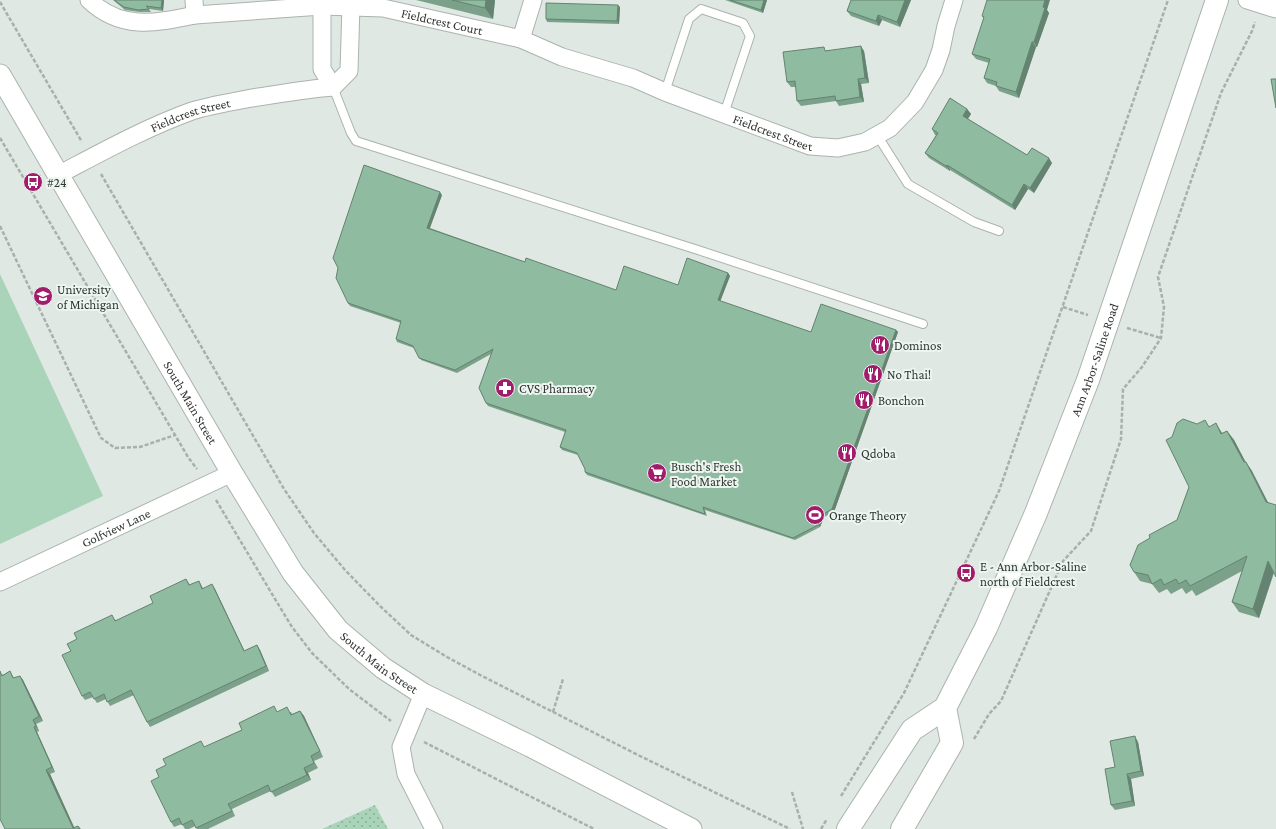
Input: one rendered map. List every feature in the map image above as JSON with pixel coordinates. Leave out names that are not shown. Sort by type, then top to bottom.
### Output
[{"type":"main road","name":"Ann Arbor-Saline Road","points":[[848,829],[912,730],[945,708],[986,628],[1033,520],[1088,380],[1217,0]]},
{"type":"main road","points":[[902,829],[952,743],[945,708]]},
{"type":"street","points":[[89,0],[98,8],[115,18],[137,22],[161,22],[194,7],[322,6],[351,6],[349,71],[333,87],[322,69],[322,6]]},
{"type":"street","points":[[521,39],[533,0]]},
{"type":"street","name":"Fieldcrest Street","points":[[521,39],[562,57],[632,78],[665,92],[810,146],[838,148],[865,142],[890,128],[915,102],[934,70],[941,50],[946,26],[954,0]]},
{"type":"street","points":[[1246,0],[1276,9]]},
{"type":"street","name":"Fieldcrest Court","points":[[351,6],[382,8],[521,39]]},
{"type":"street","name":"South Main Street","points":[[0,75],[232,473],[293,573],[338,630],[383,668],[423,694],[530,746],[691,829]]},
{"type":"street","name":"Fieldcrest Street","points":[[58,175],[119,143],[193,111],[227,102],[284,92],[333,87]]},
{"type":"street","name":"Golfview Lane","points":[[0,582],[232,473]]},
{"type":"street","name":"South Main Street","points":[[423,694],[401,747],[406,774],[434,829]]},
{"type":"lane","points":[[665,92],[688,19],[702,10],[743,23],[750,36],[724,114]]},
{"type":"lane","points":[[333,87],[351,133],[356,141],[698,250],[923,324]]},
{"type":"lane","points":[[877,135],[908,184],[974,222],[999,231]]},
{"type":"path","points":[[838,802],[904,693],[999,491],[1168,0]]},
{"type":"path","points":[[0,2],[80,139]]},
{"type":"path","points":[[974,740],[988,714],[1001,701],[1063,561],[1091,531],[1121,439],[1123,389],[1142,367],[1161,338],[1164,307],[1158,277],[1221,93],[1252,31],[1255,20]]},
{"type":"path","points":[[107,184],[284,489],[314,532],[345,570],[380,606],[412,635],[454,661],[553,712],[790,829]]},
{"type":"path","points":[[0,226],[101,438],[115,448],[140,447],[175,435]]},
{"type":"path","points":[[1063,307],[1079,312]]},
{"type":"path","points":[[1136,331],[1161,338]]},
{"type":"path","points":[[553,712],[563,679]]},
{"type":"path","points":[[792,792],[803,829]]},
{"type":"path","points":[[821,829],[830,815]]},
{"type":"green space","points":[[0,274],[103,496],[0,544]]},
{"type":"green space","points":[[375,805],[388,829],[322,829]]},
{"type":"building","points":[[114,0],[162,0],[161,8],[146,6],[149,9],[138,10],[124,7]]},
{"type":"building","points":[[452,0],[486,0],[485,8]]},
{"type":"building","points":[[730,0],[764,0],[761,10]]},
{"type":"building","points":[[851,0],[905,0],[897,22],[878,15],[876,21],[847,11]]},
{"type":"building","points":[[987,0],[1045,0],[1043,7],[1045,8],[1016,92],[996,86],[997,82],[984,78],[990,59],[972,54],[984,17],[982,16]]},
{"type":"building","points":[[546,3],[618,5],[617,21],[546,19]]},
{"type":"building","points":[[861,46],[865,78],[858,79],[860,97],[836,101],[835,96],[797,101],[795,81],[787,82],[783,52],[824,47],[825,51]]},
{"type":"building","points":[[1271,79],[1276,79],[1276,108]]},
{"type":"building","points":[[950,98],[967,109],[963,116],[1027,155],[1032,148],[1049,158],[1030,188],[1024,184],[1012,205],[925,153],[938,133],[932,129]]},
{"type":"building","points":[[364,165],[440,192],[427,228],[525,262],[526,258],[616,290],[624,266],[678,285],[687,258],[728,273],[718,300],[811,332],[821,304],[896,330],[832,509],[822,515],[818,525],[793,538],[703,507],[705,514],[585,472],[577,453],[560,447],[566,430],[486,403],[479,388],[493,349],[455,370],[419,358],[413,346],[396,339],[401,321],[348,303],[336,278],[338,268],[333,258]]},
{"type":"building","points":[[1183,419],[1197,424],[1205,420],[1209,427],[1216,423],[1221,434],[1227,431],[1244,462],[1246,462],[1266,502],[1276,505],[1276,577],[1268,561],[1253,609],[1232,602],[1247,556],[1190,586],[1186,580],[1179,584],[1176,579],[1164,585],[1161,579],[1152,584],[1148,575],[1134,572],[1130,565],[1138,545],[1150,538],[1149,535],[1177,520],[1189,487],[1166,440],[1172,437],[1177,423]]},
{"type":"building","points":[[186,579],[189,585],[199,581],[202,589],[212,584],[244,651],[257,645],[266,666],[147,722],[131,690],[107,702],[104,694],[94,699],[90,692],[82,696],[62,655],[71,651],[67,644],[77,639],[74,633],[112,615],[115,621],[153,603],[150,596]]},
{"type":"building","points":[[0,671],[2,676],[10,671],[13,678],[20,676],[39,716],[33,720],[36,726],[34,727],[52,767],[46,770],[73,828],[78,826],[80,829],[5,829],[0,819]]},
{"type":"building","points":[[274,706],[277,712],[287,707],[291,715],[300,711],[320,751],[311,756],[314,763],[304,768],[307,775],[271,792],[268,785],[228,804],[232,811],[196,828],[192,820],[182,825],[179,818],[171,822],[151,781],[159,777],[156,770],[166,765],[163,759],[201,741],[204,747],[242,730],[239,723]]},
{"type":"building","points":[[1135,736],[1141,771],[1127,774],[1132,801],[1111,805],[1105,769],[1115,767],[1110,741]]},
{"type":"place","name":"#24","points":[[33,182]]},
{"type":"place","name":"University of Michigan","points":[[43,296]]},
{"type":"place","name":"Dominos","points":[[880,345]]},
{"type":"place","name":"No Thai!","points":[[873,374]]},
{"type":"place","name":"CVS Pharmacy","points":[[505,388]]},
{"type":"place","name":"Bonchon","points":[[864,400]]},
{"type":"place","name":"Qdoba","points":[[847,453]]},
{"type":"place","name":"Busch's Fresh Food Market","points":[[657,473]]},
{"type":"place","name":"Orange Theory","points":[[815,515]]},
{"type":"place","name":"E - Ann Arbor-Saline north of Fieldcrest","points":[[966,573]]}]
